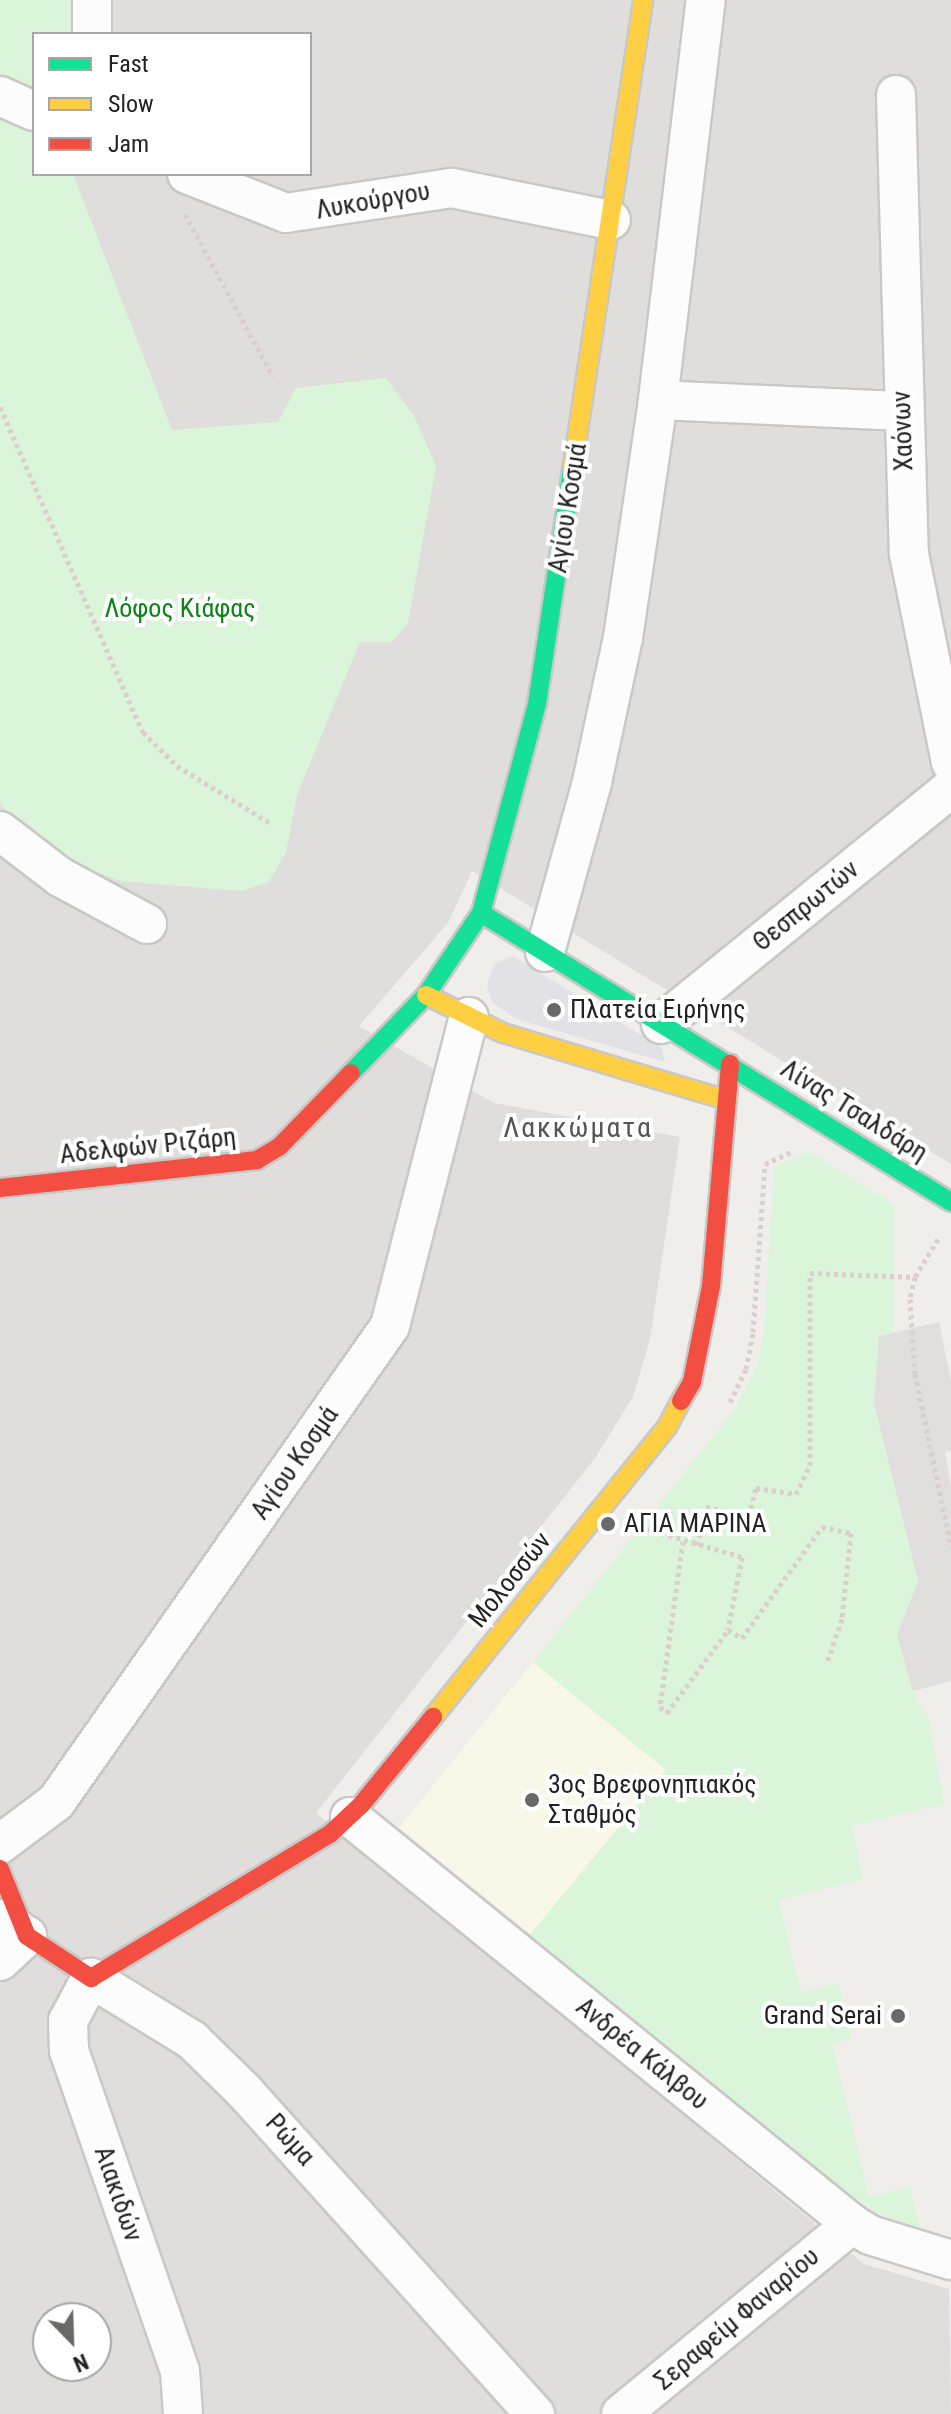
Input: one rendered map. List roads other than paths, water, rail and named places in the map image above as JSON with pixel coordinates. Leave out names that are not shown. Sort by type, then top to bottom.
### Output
[{"type":"street","points":[[92,0],[92,32]]},
{"type":"street","name":"Αγίου Κοσμά","points":[[426,995],[463,947],[481,913],[537,704],[643,0]]},
{"type":"street","points":[[545,952],[592,782],[623,638],[658,400],[706,0]]},
{"type":"street","name":"Χαόνων","points":[[896,95],[901,411],[909,554],[951,763]]},
{"type":"street","points":[[0,96],[32,110]]},
{"type":"street","name":"Λυκούργου","points":[[182,188],[286,213],[452,188],[611,220]]},
{"type":"street","points":[[658,400],[901,411]]},
{"type":"street","name":"Θεσπρωτών","points":[[661,1024],[951,788]]},
{"type":"street","points":[[0,831],[60,877],[147,924]]},
{"type":"street","name":"Λίνας Τσαλδάρη","points":[[481,913],[951,1202]]},
{"type":"street","points":[[426,995],[503,1033],[727,1100]]},
{"type":"street","name":"Αδελφών Ριζάρη","points":[[0,1188],[257,1160],[279,1147],[426,995]]},
{"type":"street","name":"Αγίου Κοσμά","points":[[0,1844],[56,1802],[390,1326],[469,1017]]},
{"type":"street","name":"Μολοσσών","points":[[91,1978],[350,1817],[679,1407],[700,1357],[706,1325],[730,1064]]},
{"type":"street","name":"Ανδρέα Κάλβου","points":[[350,1817],[852,2224],[870,2235],[951,2260]]},
{"type":"street","points":[[0,1869],[14,1927],[0,1961]]},
{"type":"street","name":"Ρώμα","points":[[14,1927],[192,2040],[244,2091],[535,2414]]},
{"type":"street","name":"Αιακιδών","points":[[91,1978],[68,2021],[69,2051],[180,2371],[183,2414]]},
{"type":"street","name":"Σεραφείμ Φαναρίου","points":[[621,2414],[852,2224]]},
{"type":"place","name":"Πλατεία Ειρήνης","points":[[554,1010]]},
{"type":"place","name":"ΑΓΙΑ ΜΑΡΙΝΑ","points":[[608,1524]]},
{"type":"place","name":"3ος Βρεφονηπιακός Σταθμός","points":[[532,1800]]},
{"type":"place","name":"Grand Serai","points":[[898,2016]]},
{"type":"district","name":"Λακκώματα","points":[[578,1128]]},
{"type":"park label","name":"Λόφος Κιάφας","points":[[180,609]]}]
